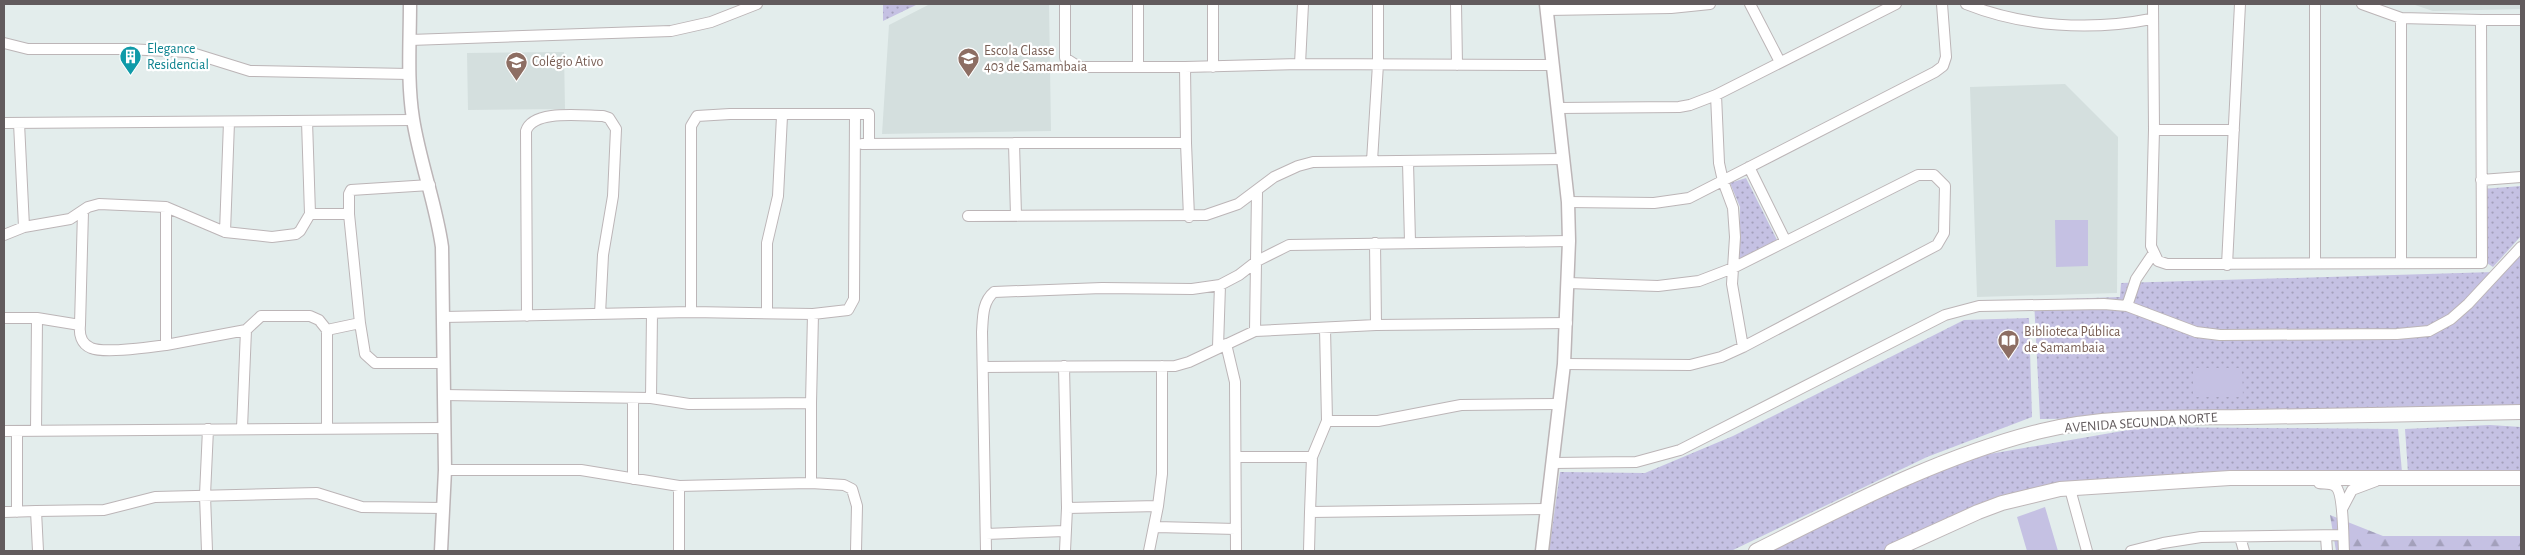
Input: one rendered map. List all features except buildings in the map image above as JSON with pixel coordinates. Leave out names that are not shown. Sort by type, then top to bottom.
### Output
[{"type":"main road","name":"AVENIDA SEGUNDA NORTE","points":[[1756,551],[1864,497],[1946,461],[2057,428],[2166,418],[2521,412]]},
{"type":"main road","points":[[1892,551],[1948,524],[2002,503],[2070,488],[2195,480],[2310,476],[2521,478]]},
{"type":"street","points":[[410,4],[409,74],[413,120],[430,185],[442,247],[445,470],[441,551]]},
{"type":"street","points":[[410,40],[671,31],[712,22],[756,4]]},
{"type":"street","points":[[1065,4],[1065,58],[1079,68],[1300,64],[1553,65]]},
{"type":"street","points":[[1138,4],[1138,66]]},
{"type":"street","points":[[1213,4],[1213,67]]},
{"type":"street","points":[[1300,64],[1303,4]]},
{"type":"street","points":[[1372,161],[1378,64],[1378,4]]},
{"type":"street","points":[[1456,4],[1457,65]]},
{"type":"street","points":[[1542,551],[1564,364],[1569,241],[1568,202],[1546,7],[1710,4]]},
{"type":"street","points":[[1750,4],[1780,62]]},
{"type":"street","points":[[1558,108],[1679,107],[1716,95],[1896,4]]},
{"type":"street","points":[[1568,202],[1672,201],[1688,198],[1940,69],[1946,57],[1942,4]]},
{"type":"street","points":[[1966,4],[2016,20],[2040,23],[2121,25],[2151,19]]},
{"type":"street","points":[[2153,4],[2151,19],[2154,130],[2151,246],[2153,254],[2158,261],[2167,264],[2227,265],[2482,263],[2495,275]]},
{"type":"street","points":[[2227,265],[2240,4]]},
{"type":"street","points":[[2315,4],[2315,263]]},
{"type":"street","points":[[2362,4],[2401,18],[2521,20]]},
{"type":"street","points":[[2401,18],[2401,263]]},
{"type":"street","points":[[2481,20],[2482,263]]},
{"type":"street","points":[[4,42],[28,49],[126,49],[189,52],[250,71],[409,74]]},
{"type":"street","points":[[1185,67],[1189,217]]},
{"type":"street","points":[[1716,95],[1719,163],[1723,181],[1733,208],[1732,284],[1743,347]]},
{"type":"street","points":[[443,317],[691,312],[813,314],[848,310],[854,299],[855,114]]},
{"type":"street","points":[[691,312],[691,126],[697,116],[869,114],[869,144]]},
{"type":"street","points":[[527,316],[526,130],[532,120],[542,116],[603,116],[610,118],[616,129],[613,196],[603,255],[600,314]]},
{"type":"street","points":[[767,313],[767,243],[778,196],[782,116]]},
{"type":"street","points":[[4,123],[413,120]]},
{"type":"street","points":[[4,235],[24,227],[70,219],[99,204],[166,207],[225,232],[272,237],[296,234],[300,231],[310,214],[307,121]]},
{"type":"street","points":[[225,232],[228,122]]},
{"type":"street","points":[[19,123],[24,227]]},
{"type":"street","points":[[2154,130],[2234,130]]},
{"type":"street","points":[[1014,143],[1016,216]]},
{"type":"street","points":[[856,144],[1186,143]]},
{"type":"street","points":[[968,216],[1189,217],[1222,211],[1238,204],[1257,192],[1274,177],[1306,164],[1332,161],[1408,162],[1563,159]]},
{"type":"street","points":[[1408,162],[1410,242]]},
{"type":"street","points":[[1749,168],[1786,240]]},
{"type":"street","points":[[1564,364],[1690,365],[1721,357],[1743,347],[1937,245],[1944,233],[1945,186],[1934,175],[1918,175],[1733,268],[1700,281],[1658,286],[1568,283]]},
{"type":"street","points":[[2481,180],[2521,177]]},
{"type":"street","points":[[430,185],[351,190],[349,194],[350,214],[360,323],[366,354],[375,363],[443,363]]},
{"type":"street","points":[[1255,330],[1257,192]]},
{"type":"street","points":[[166,207],[166,345]]},
{"type":"street","points":[[83,211],[79,334],[84,342],[92,349],[129,350],[246,330],[261,316],[310,316],[319,320],[327,330],[327,428]]},
{"type":"street","points":[[310,214],[350,214]]},
{"type":"street","points":[[986,551],[983,313],[988,297],[994,292],[1102,288],[1192,290],[1220,285],[1239,275],[1257,261],[1289,245],[1569,241]]},
{"type":"street","points":[[1376,243],[1376,325]]},
{"type":"street","points":[[1553,463],[1636,462],[1680,450],[1945,315],[1968,308],[2070,304],[2127,306],[2196,332],[2220,335],[2397,334],[2429,331],[2451,319],[2521,247]]},
{"type":"street","points":[[2127,306],[2136,279],[2153,254]]},
{"type":"street","points":[[1220,285],[1222,346],[1235,382],[1237,457],[1236,551]]},
{"type":"street","points":[[651,398],[652,313]]},
{"type":"street","points":[[811,483],[813,314]]},
{"type":"street","points":[[4,318],[37,318],[80,325]]},
{"type":"street","points":[[36,431],[37,318]]},
{"type":"street","points":[[327,330],[360,323]]},
{"type":"street","points":[[983,367],[1175,366],[1189,362],[1255,330],[1376,325],[1567,323]]},
{"type":"street","points":[[1309,551],[1312,457],[1327,421],[1325,328]]},
{"type":"street","points":[[242,428],[246,330]]},
{"type":"street","points":[[1064,366],[1066,551]]},
{"type":"street","points":[[1149,551],[1156,527],[1162,474],[1162,366]]},
{"type":"street","points":[[443,395],[651,398],[690,404],[811,403]]},
{"type":"street","points":[[633,479],[634,398]]},
{"type":"street","points":[[1327,421],[1378,421],[1461,406],[1558,404]]},
{"type":"street","points":[[207,551],[205,495],[208,428]]},
{"type":"street","points":[[4,431],[208,428],[443,428]]},
{"type":"street","points":[[17,431],[17,512]]},
{"type":"street","points":[[1237,457],[1312,457]]},
{"type":"street","points":[[445,470],[581,470],[679,486],[811,483],[844,485],[852,489],[857,506],[856,551]]},
{"type":"street","points":[[2310,476],[2318,482],[2336,487],[2342,510],[2344,551]]},
{"type":"street","points":[[2342,510],[2352,490],[2373,484],[2380,477]]},
{"type":"street","points":[[679,486],[679,551]]},
{"type":"street","points":[[2070,488],[2087,551]]},
{"type":"street","points":[[4,512],[104,510],[155,498],[317,493],[362,507],[443,508]]},
{"type":"street","points":[[1067,508],[1158,506]]},
{"type":"street","points":[[1310,512],[1546,509]]},
{"type":"street","points":[[36,511],[38,551]]},
{"type":"street","points":[[1156,527],[1236,529]]},
{"type":"street","points":[[986,534],[1065,531]]},
{"type":"street","points":[[2131,551],[2164,547],[2201,538],[2343,535]]},
{"type":"street","points":[[2326,536],[2327,551]]},
{"type":"street","points":[[2240,537],[2244,551]]},
{"type":"shaded area","name":"Escola Classe 403 de Samambaia","points":[[930,4],[1049,4],[1051,131],[882,134],[889,25]]},
{"type":"shaded area","points":[[2412,4],[2521,4],[2521,9],[2433,11]]},
{"type":"shaded area","name":"Colégio Ativo","points":[[564,52],[565,109],[468,110],[467,53]]},
{"type":"shaded area","points":[[2065,84],[2118,137],[2117,293],[1977,297],[1970,87]]},
{"type":"green space","points":[[883,4],[918,4],[883,21]]},
{"type":"green space","points":[[1746,178],[1777,240],[1739,261],[1740,207],[1730,183]]},
{"type":"green space","points":[[2521,186],[2521,236],[2493,267],[2481,259],[2482,189]]},
{"type":"green space","points":[[2055,220],[2088,220],[2088,266],[2056,267]]},
{"type":"green space","points":[[2521,242],[2521,413],[2040,419],[2034,300],[2120,297],[2121,283],[2494,272]]},
{"type":"green space","points":[[2029,318],[2032,417],[1927,457],[1731,551],[1549,551],[1560,472],[1645,473],[1733,436],[1964,320]]},
{"type":"green space","points":[[2193,368],[2242,368],[2243,397],[2193,397]]},
{"type":"green space","points":[[2490,425],[2521,427],[2521,473],[2408,473],[2405,429]]},
{"type":"green space","points":[[2145,427],[2398,429],[2402,472],[2168,478],[1982,504],[1884,551],[1770,551],[1938,463]]},
{"type":"green space","points":[[2045,507],[2058,551],[2027,551],[2017,517]]},
{"type":"green space","points":[[2330,515],[2383,536],[2521,536],[2521,551],[2336,551]]},
{"type":"place","name":"Elegance Residencial","points":[[131,76]]},
{"type":"place","name":"Escola Classe 403 de Samambaia","points":[[968,78]]},
{"type":"place","name":"Colégio Ativo","points":[[516,81]]},
{"type":"place","name":"Biblioteca Pública de Samambaia","points":[[2008,359]]}]
